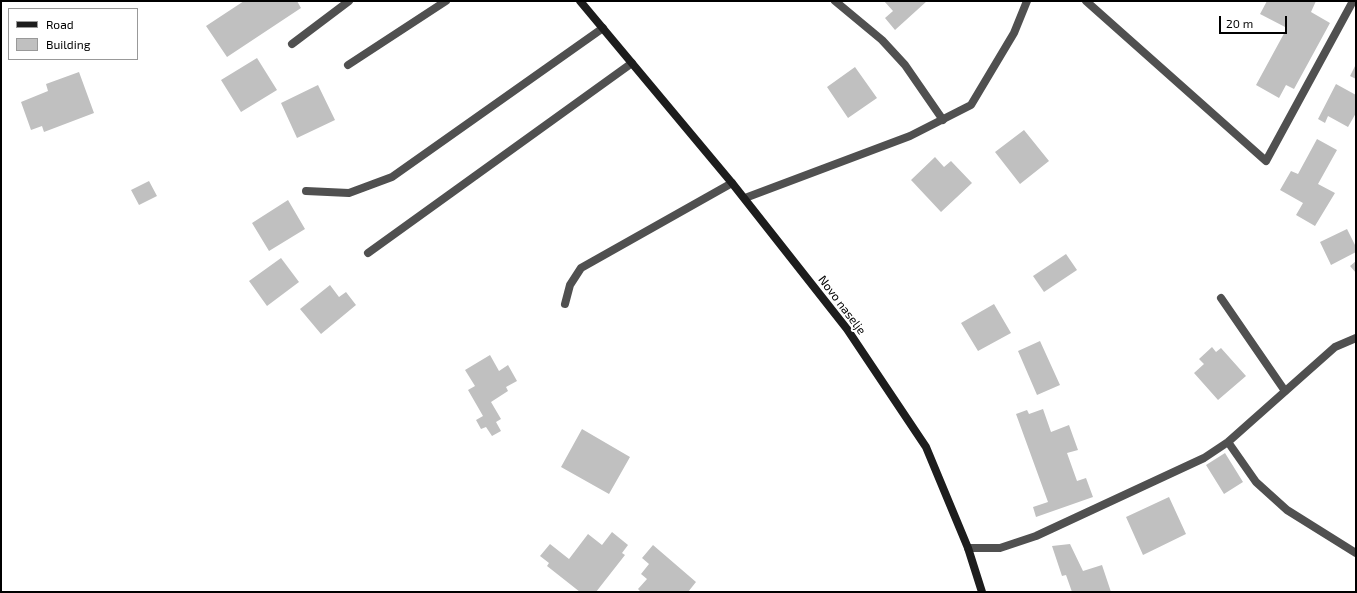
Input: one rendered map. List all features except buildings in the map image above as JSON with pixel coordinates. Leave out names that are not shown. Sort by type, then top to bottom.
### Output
[{"type":"main road","name":"Novo naselje","points":[[580,1],[732,183],[847,329],[926,447],[968,548],[982,592]]},
{"type":"street","points":[[292,44],[349,1]]},
{"type":"street","points":[[348,65],[446,1]]},
{"type":"street","points":[[835,1],[882,40],[904,65],[943,120]]},
{"type":"street","points":[[744,198],[910,136],[971,105],[1014,33],[1027,1]]},
{"type":"street","points":[[1086,1],[1266,161],[1353,1]]},
{"type":"street","points":[[306,191],[349,193],[392,177],[603,28]]},
{"type":"street","points":[[368,253],[632,64]]},
{"type":"street","points":[[565,304],[570,285],[581,268],[732,183]]},
{"type":"street","points":[[1221,298],[1285,391]]},
{"type":"street","points":[[968,548],[1000,548],[1036,536],[1204,458],[1228,442],[1335,347],[1356,338]]},
{"type":"street","points":[[1228,442],[1256,482],[1287,510],[1356,553]]}]
